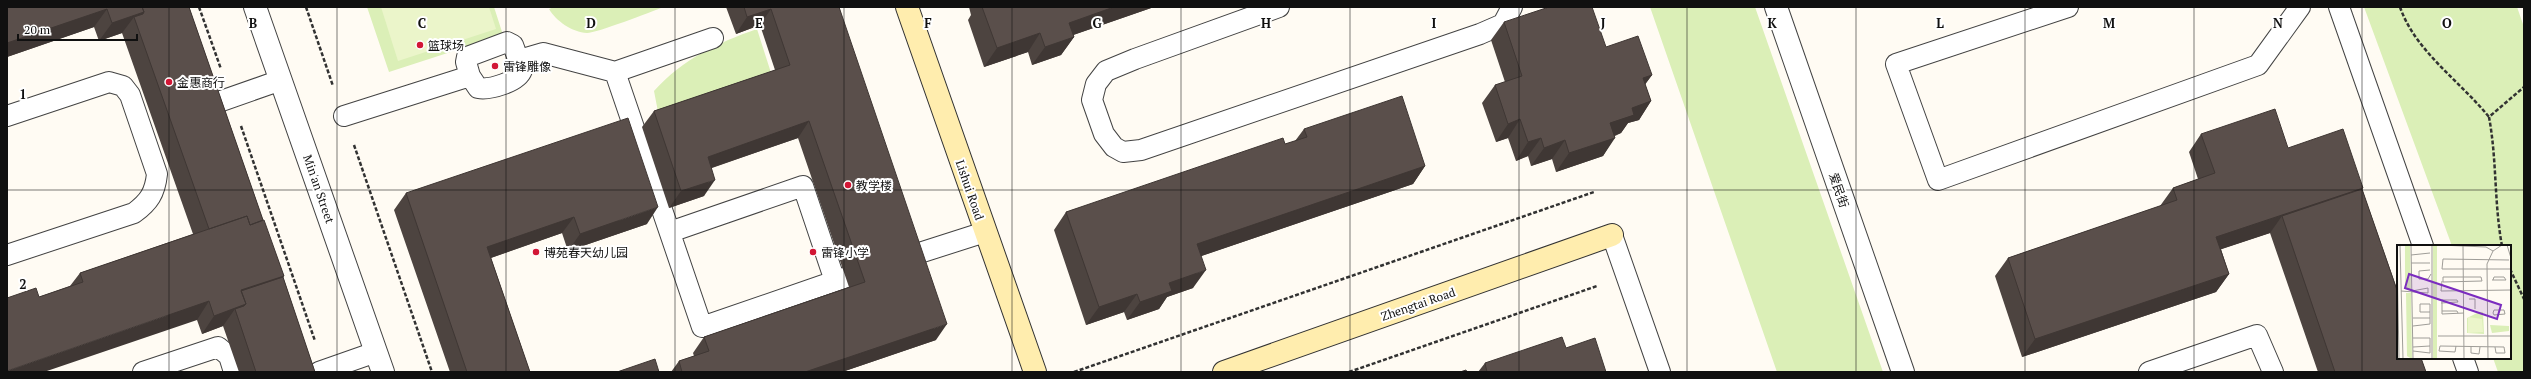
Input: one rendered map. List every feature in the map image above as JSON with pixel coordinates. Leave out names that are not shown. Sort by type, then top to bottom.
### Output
[{"type":"street","name":"Min'an Street","points":[[255,7],[380,362]]},
{"type":"street","name":"Lishui Road","points":[[907,7],[1035,372]]},
{"type":"street","name":"爱民街","points":[[1776,7],[1903,372]]},
{"type":"street","name":"Zhengtai Road","points":[[1224,372],[1612,235]]},
{"type":"lane","points":[[1279,7],[1106,71],[1096,84],[1092,100],[1104,134],[1114,146],[1123,152],[1141,150],[1480,34],[1503,24],[1512,7]]},
{"type":"lane","points":[[2068,7],[1896,64],[1938,180],[2258,65],[2300,7]]},
{"type":"lane","points":[[2339,7],[2423,245]]},
{"type":"lane","points":[[519,60],[543,53],[615,72],[713,38]]},
{"type":"lane","points":[[507,42],[513,45],[522,70],[517,78],[485,89],[478,88],[470,76],[466,62],[467,56],[507,42]]},
{"type":"lane","points":[[615,72],[702,327],[839,279],[803,186],[670,232]]},
{"type":"lane","points":[[344,116],[470,76]]},
{"type":"lane","points":[[207,106],[281,80]]},
{"type":"lane","points":[[7,116],[109,82],[123,86],[130,95],[148,127],[157,174],[156,188],[148,202],[134,213],[7,255]]},
{"type":"lane","points":[[910,256],[985,232]]},
{"type":"lane","points":[[1612,235],[1660,372]]},
{"type":"lane","points":[[2149,372],[2257,335],[2273,372]]},
{"type":"lane","points":[[143,372],[218,347],[229,356],[234,372]]},
{"type":"lane","points":[[2463,359],[2468,372]]},
{"type":"lane","points":[[322,371],[380,362]]},
{"type":"path","points":[[199,7],[322,371]]},
{"type":"path","points":[[306,7],[432,372]]},
{"type":"path","points":[[2400,7],[2404,18],[2419,42],[2489,117],[2494,145],[2496,214],[2502,245]]},
{"type":"path","points":[[2489,117],[2524,87]]},
{"type":"path","points":[[1074,372],[1594,192]]},
{"type":"path","points":[[2511,271],[2524,300]]},
{"type":"path","points":[[1349,372],[1626,276]]},
{"type":"green space","name":"篮球场","points":[[367,7],[494,7],[503,35],[389,72]]},
{"type":"green space","name":"篮球场","points":[[381,7],[489,7],[496,29],[398,61]]},
{"type":"green space","points":[[554,7],[664,7],[612,26],[587,33],[576,31],[560,22],[549,9]]},
{"type":"green space","points":[[1650,7],[1755,7],[1883,372],[1777,372]]},
{"type":"green space","points":[[2364,7],[2517,7],[2524,27],[2524,372],[2498,372],[2493,359],[2511,359],[2511,245],[2452,245]]},
{"type":"green space","points":[[757,29],[773,79],[659,117],[654,91],[665,80],[701,53],[728,40]]},
{"type":"building","points":[[7,7],[142,7],[144,12],[112,23],[107,9],[7,43]]},
{"type":"building","points":[[142,7],[189,7],[263,220],[250,225],[247,216],[209,229],[134,17],[143,14],[144,12]]},
{"type":"building","name":"教学楼","points":[[744,7],[839,7],[947,324],[805,372],[682,372],[679,361],[709,351],[704,337],[865,282],[809,121],[708,157],[715,180],[681,191],[654,111],[790,65],[771,9],[747,17]]},
{"type":"building","points":[[982,7],[1114,7],[1069,23],[1074,37],[1045,47],[1040,33],[997,48]]},
{"type":"building","points":[[1549,7],[1592,7],[1606,47],[1638,36],[1652,75],[1643,78],[1651,101],[1632,108],[1634,115],[1610,123],[1615,138],[1569,153],[1565,140],[1544,148],[1541,138],[1528,142],[1520,119],[1508,124],[1495,85],[1522,76],[1504,22]]},
{"type":"building","points":[[1402,96],[1425,166],[1197,244],[1206,270],[1169,283],[1172,291],[1140,302],[1137,294],[1099,307],[1066,212],[1283,138],[1285,144],[1307,137],[1304,129]]},
{"type":"building","points":[[2275,109],[2288,148],[2343,129],[2363,188],[2216,237],[2229,274],[2035,339],[2008,258],[2177,200],[2173,188],[2215,173],[2201,134]]},
{"type":"building","points":[[628,118],[658,207],[580,234],[574,217],[487,247],[530,372],[467,372],[406,193]]},
{"type":"building","points":[[2362,189],[2397,290],[2397,359],[2421,359],[2426,372],[2335,372],[2282,216]]},
{"type":"building","points":[[247,216],[250,225],[264,220],[284,276],[241,290],[246,304],[214,316],[209,301],[7,371],[7,298],[36,288],[39,297],[83,282],[80,273]]},
{"type":"building","points":[[283,277],[315,372],[256,372],[235,309],[246,304],[241,291]]},
{"type":"building","points":[[1562,337],[1566,348],[1595,338],[1606,372],[1487,372],[1485,363]]},
{"type":"building","points":[[655,359],[659,372],[617,372]]},
{"type":"place","name":"篮球场","points":[[420,45]]},
{"type":"place","name":"雷锋雕像","points":[[495,66]]},
{"type":"place","name":"金惠商行","points":[[169,82]]},
{"type":"place","name":"教学楼","points":[[848,185]]},
{"type":"place","name":"博苑春天幼儿园","points":[[536,252]]},
{"type":"place","name":"雷锋小学","points":[[813,252]]}]
